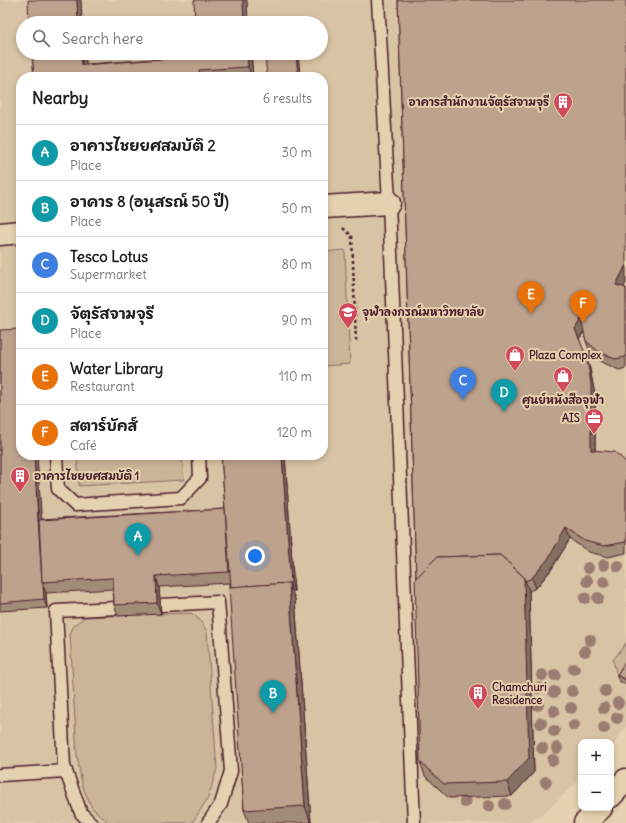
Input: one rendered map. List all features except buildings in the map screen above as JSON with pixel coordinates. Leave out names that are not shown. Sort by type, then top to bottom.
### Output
[{"type":"street","points":[[328,207],[389,203]]},
{"type":"street","points":[[0,234],[16,232]]},
{"type":"street","points":[[614,793],[626,780]]},
{"type":"street","points":[[585,823],[597,811]]},
{"type":"lane","points":[[378,0],[389,203],[414,823]]},
{"type":"lane","points":[[56,460],[58,489],[75,505],[181,498],[200,478],[199,460]]},
{"type":"lane","points":[[161,605],[218,602],[231,771],[221,804],[208,823]]},
{"type":"lane","points":[[91,823],[82,813],[66,771],[56,611],[117,608]]},
{"type":"lane","points":[[46,772],[64,751]]},
{"type":"lane","points":[[0,775],[66,771]]},
{"type":"path","points":[[340,226],[352,236],[356,340]]},
{"type":"shaded area","points":[[0,0],[626,0],[626,726],[614,744],[614,739],[578,739],[578,781],[548,810],[528,823],[0,823]]},
{"type":"shaded area","points":[[345,250],[350,364],[328,366],[328,252]]},
{"type":"shaded area","points":[[77,460],[182,460],[184,480],[79,486]]},
{"type":"shaded area","points":[[191,613],[200,620],[207,632],[217,769],[208,798],[192,823],[109,823],[92,808],[82,785],[77,756],[70,634],[74,625],[85,617]]},
{"type":"shaded area","points":[[626,643],[626,670],[619,681],[613,660]]},
{"type":"place","name":"อาคารสำนักงานจัตุรัสจามจุรี","points":[[563,119]]},
{"type":"place","name":"Water Library","points":[[531,314]]},
{"type":"place","name":"สตาร์บัคส์","points":[[583,323]]},
{"type":"place","name":"จุฬาลงกรณ์มหาวิทยาลัย","points":[[348,329]]},
{"type":"place","name":"Plaza Complex","points":[[515,372]]},
{"type":"place","name":"ศูนย์หนังสือจุฬา","points":[[563,393]]},
{"type":"place","name":"Tesco Lotus","points":[[463,400]]},
{"type":"place","name":"จัตุรัสจามจุรี","points":[[504,412]]},
{"type":"place","name":"AIS","points":[[594,435]]},
{"type":"place","name":"อาคารไชยยศสมบัติ 1","points":[[20,493]]},
{"type":"place","name":"อาคารไชยยศสมบัติ 2","points":[[138,556]]},
{"type":"place","name":"Chamchuri Residence","points":[[478,710]]},
{"type":"place","name":"อาคาร 8 (อนุสรณ์ 50 ปี)","points":[[273,713]]}]
